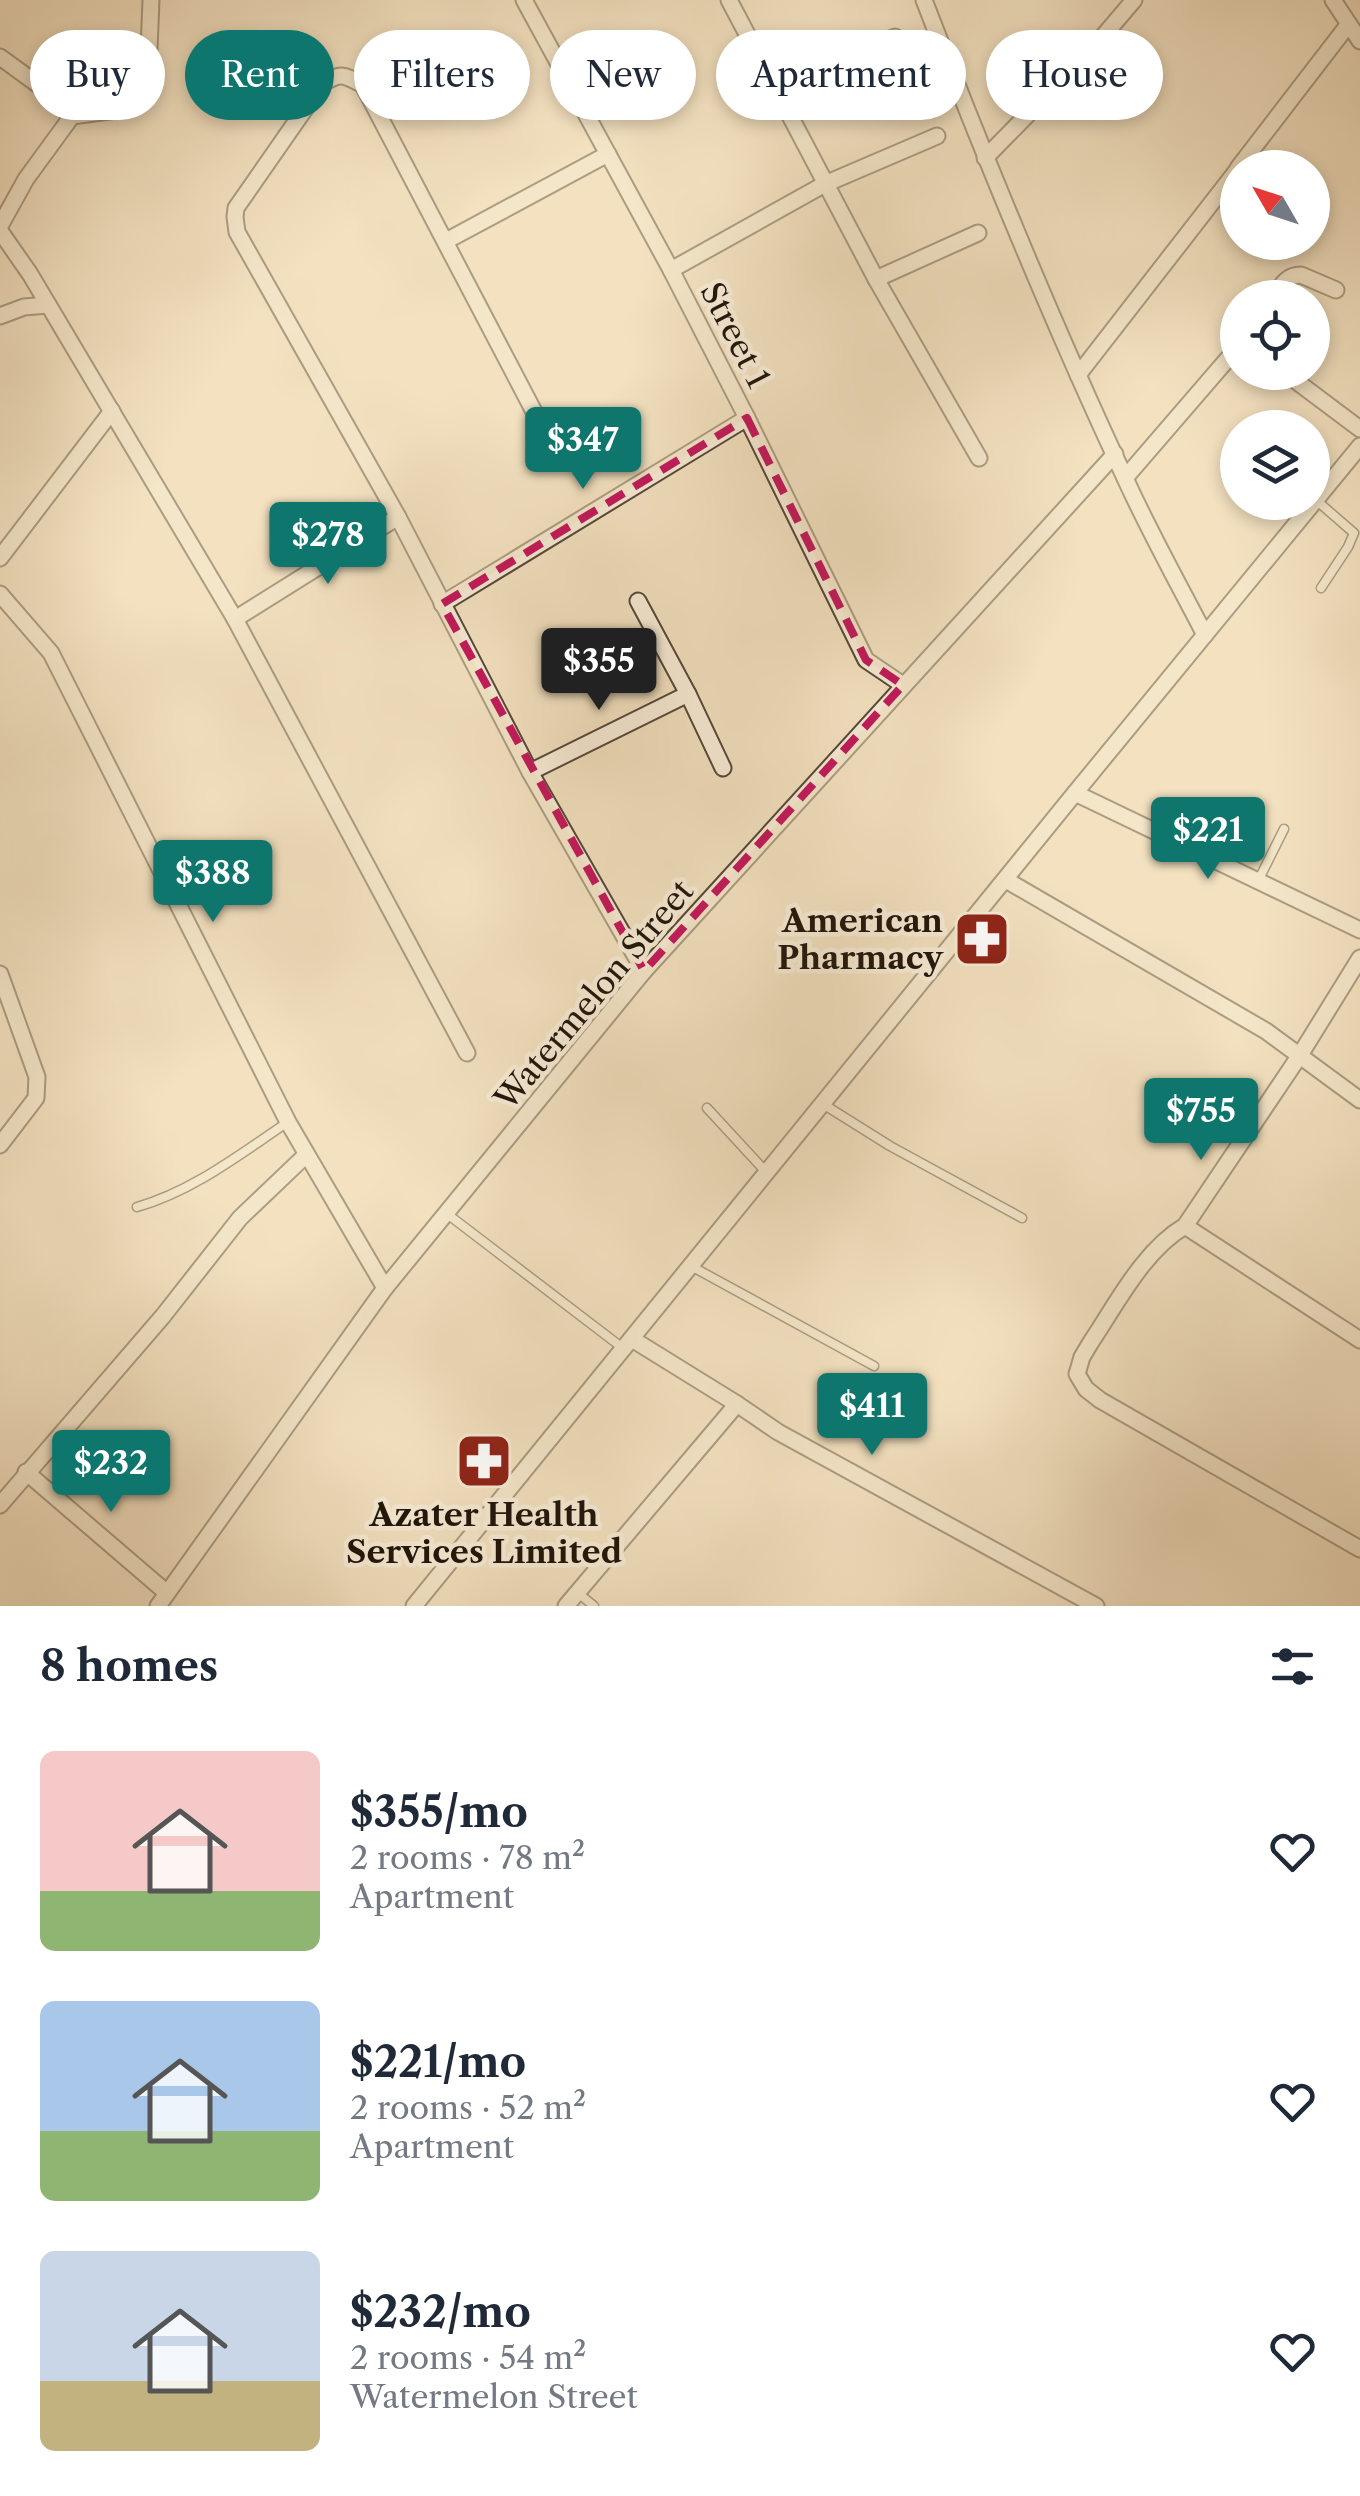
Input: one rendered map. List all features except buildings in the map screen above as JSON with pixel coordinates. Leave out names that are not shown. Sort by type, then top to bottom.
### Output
[{"type":"street","points":[[149,30],[151,0]]},
{"type":"street","name":"Street 1","points":[[524,0],[748,418],[866,660],[903,685]]},
{"type":"street","points":[[729,0],[745,30]]},
{"type":"street","points":[[924,0],[985,158],[1078,375],[1124,478],[1205,634]]},
{"type":"street","points":[[985,158],[1094,47],[1134,0]]},
{"type":"street","points":[[1338,2],[1360,40]]},
{"type":"street","points":[[1252,150],[1348,25]]},
{"type":"street","points":[[0,57],[30,79]]},
{"type":"street","points":[[553,448],[363,85],[337,75],[323,83],[236,208],[237,232],[398,517],[530,772],[644,971]]},
{"type":"street","points":[[69,120],[26,178],[0,229],[235,619],[467,1053]]},
{"type":"street","points":[[791,120],[876,280],[979,458]]},
{"type":"street","points":[[671,270],[825,184],[936,136]]},
{"type":"street","points":[[446,241],[608,154]]},
{"type":"street","points":[[1078,375],[1220,191]]},
{"type":"street","points":[[876,280],[978,233]]},
{"type":"street","points":[[1286,280],[1301,275],[1313,280]]},
{"type":"street","points":[[1330,287],[1336,290]]},
{"type":"street","points":[[0,316],[48,304]]},
{"type":"street","points":[[1124,478],[1220,368]]},
{"type":"street","points":[[1308,390],[1360,429]]},
{"type":"street","points":[[0,558],[112,411]]},
{"type":"street","points":[[442,604],[748,418]]},
{"type":"street","points":[[1330,483],[1360,446]]},
{"type":"street","name":"Watermelon Street","points":[[163,1599],[384,1288],[644,971],[1115,454]]},
{"type":"street","points":[[235,619],[398,517]]},
{"type":"street","points":[[414,1606],[1299,520]]},
{"type":"street","points":[[0,594],[52,654],[305,1156],[384,1288]]},
{"type":"street","points":[[638,601],[723,768]]},
{"type":"street","points":[[530,772],[688,694]]},
{"type":"street","points":[[1075,793],[1360,930]]},
{"type":"street","points":[[1006,880],[1266,1031],[1360,1100]]},
{"type":"street","points":[[1360,958],[1300,1056],[1184,1226],[1154,1250],[1078,1366],[1080,1382],[1100,1400],[1360,1550]]},
{"type":"street","points":[[0,974],[37,1077],[36,1098],[0,1145]]},
{"type":"street","points":[[0,1505],[163,1316],[240,1218],[305,1156]]},
{"type":"street","points":[[1184,1226],[1360,1340]]},
{"type":"street","points":[[628,1344],[738,1404],[778,1432],[1096,1606]]},
{"type":"street","points":[[566,1606],[738,1404]]},
{"type":"street","points":[[26,1472],[163,1599]]},
{"type":"lane","points":[[1321,588],[1354,534],[1330,513]]},
{"type":"lane","points":[[1258,880],[1284,829]]},
{"type":"lane","points":[[823,1104],[890,1146],[1022,1218]]},
{"type":"lane","points":[[707,1108],[767,1173]]},
{"type":"lane","points":[[137,1207],[196,1182],[288,1122]]},
{"type":"lane","points":[[446,1214],[628,1344]]},
{"type":"lane","points":[[691,1266],[874,1366]]},
{"type":"lane","points":[[578,1592],[594,1606]]},
{"type":"highlighted area","points":[[747,418],[866,660],[903,685],[644,971],[442,604]]},
{"type":"place","name":"American Pharmacy","points":[[982,939]]},
{"type":"place","name":"Azater Health Services Limited","points":[[484,1461]]}]
